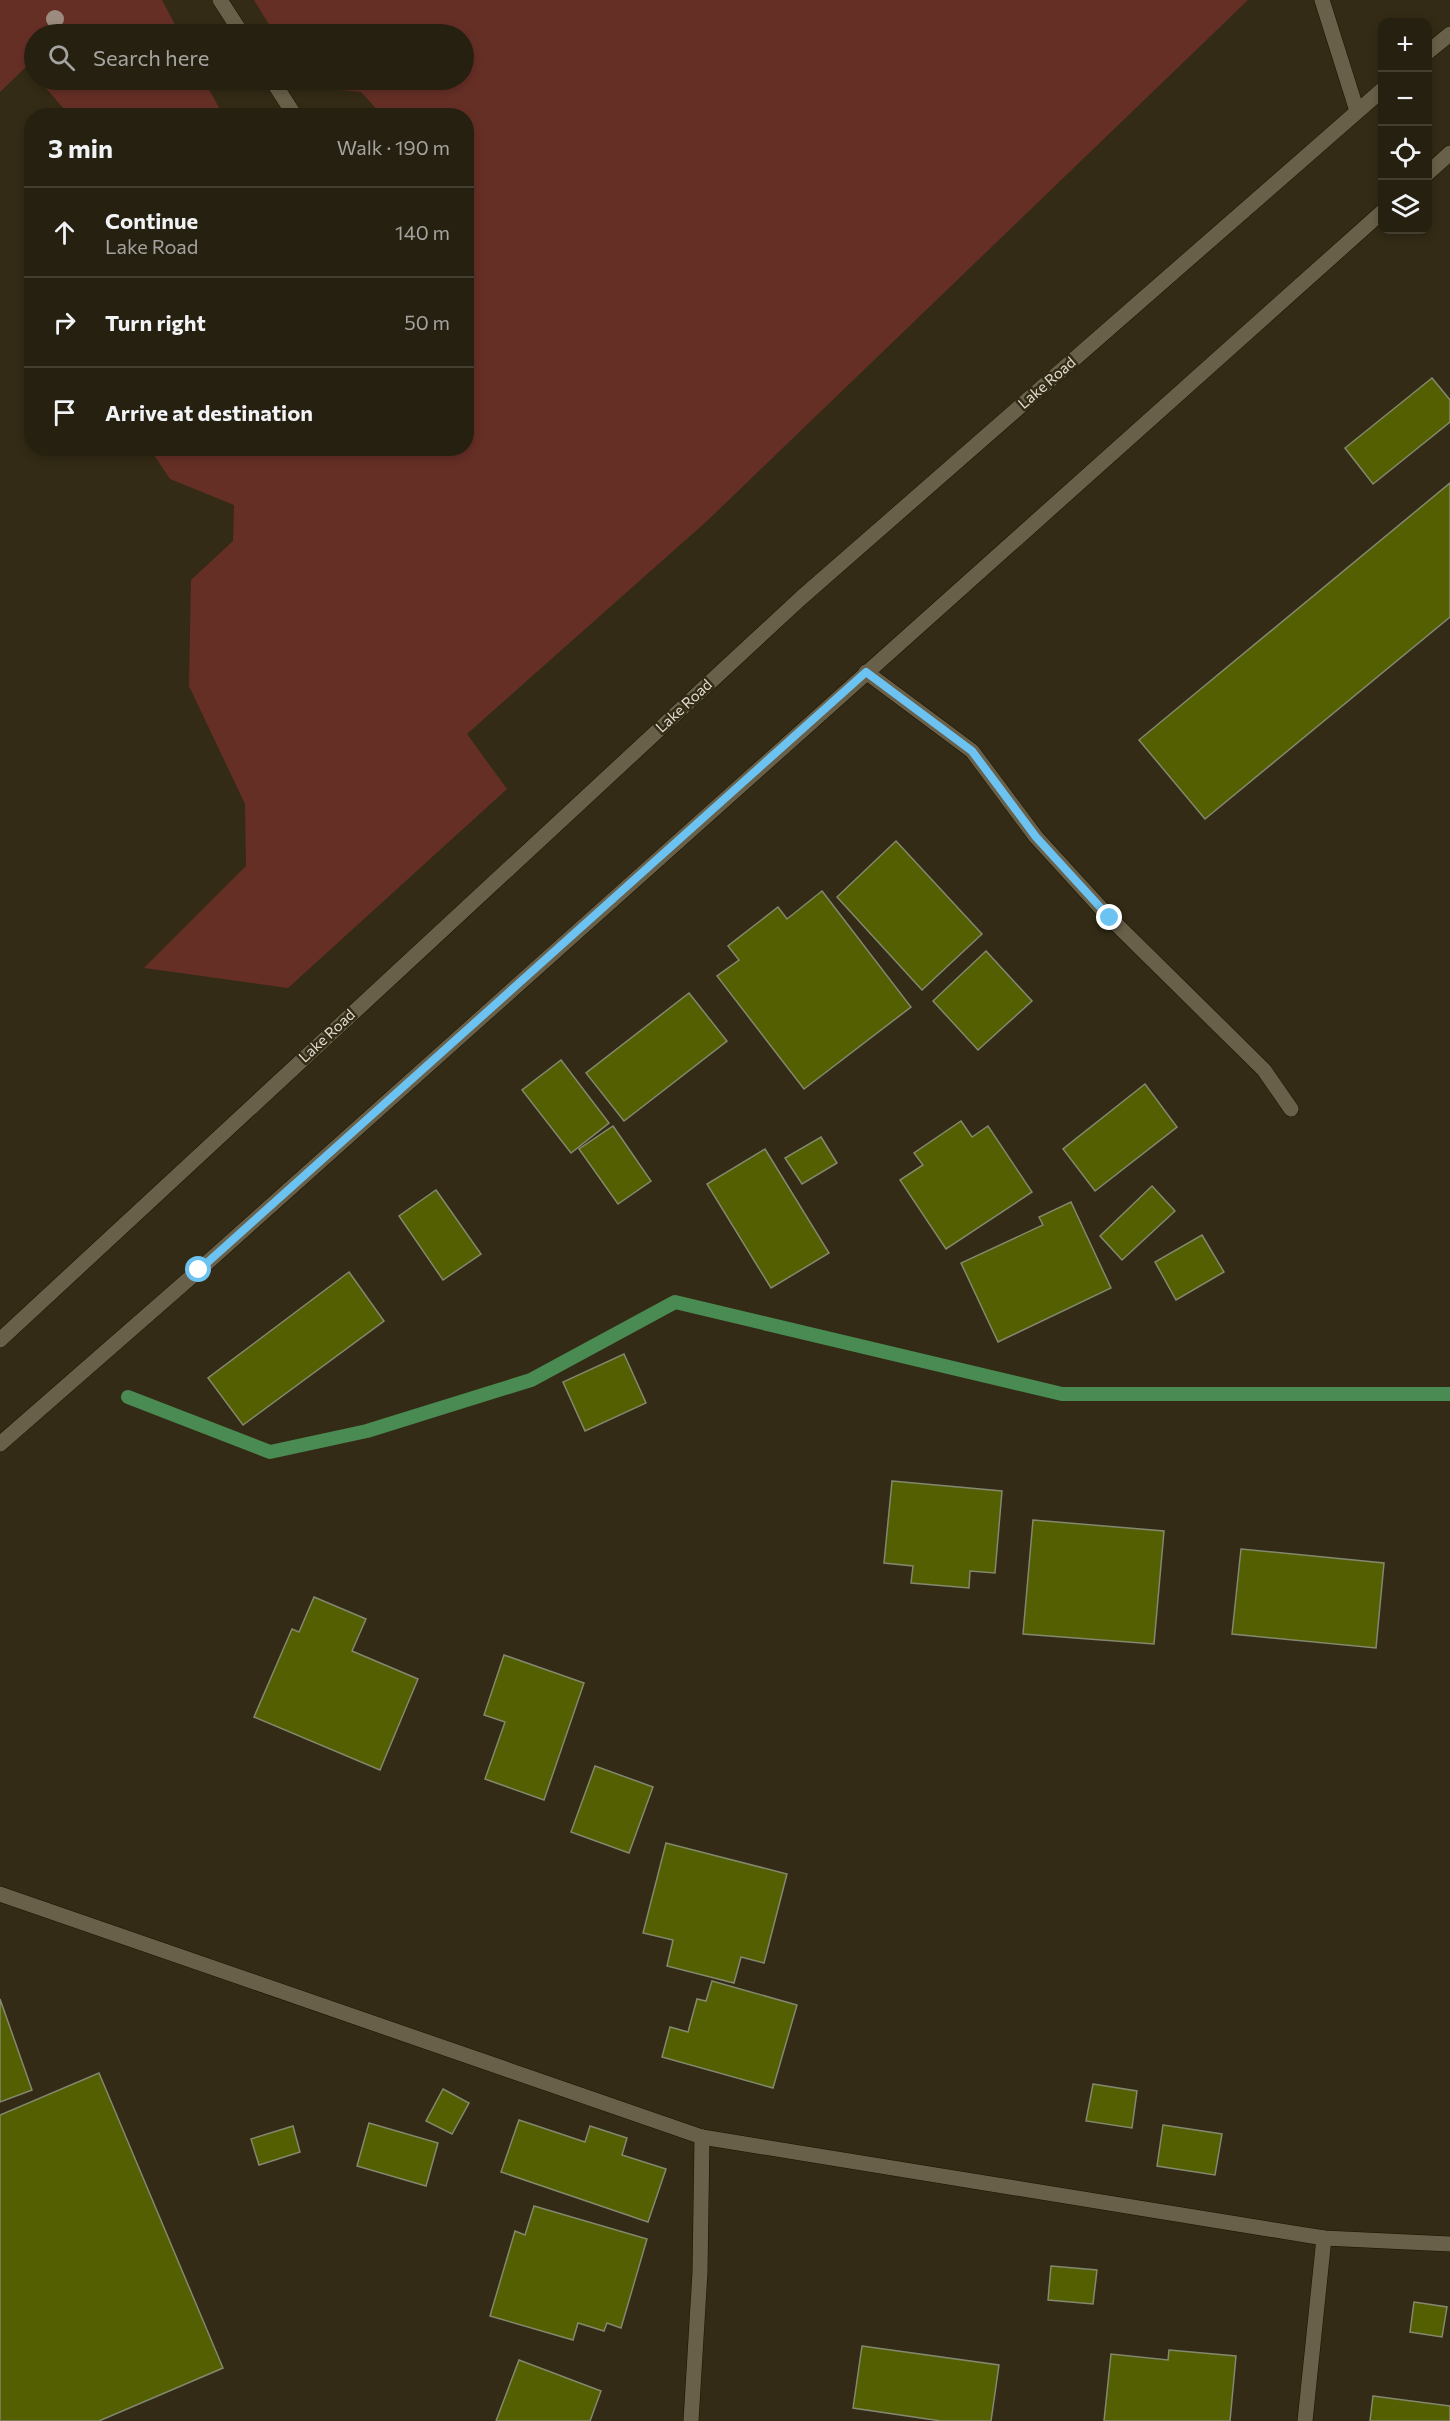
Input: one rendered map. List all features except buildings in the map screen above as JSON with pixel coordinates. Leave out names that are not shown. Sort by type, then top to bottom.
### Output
[{"type":"main road","points":[[220,0],[236,24]]},
{"type":"main road","points":[[1322,0],[1357,111]]},
{"type":"main road","points":[[1432,49],[1450,34]]},
{"type":"main road","points":[[278,90],[290,108]]},
{"type":"main road","name":"Lake Road","points":[[0,1340],[801,598],[1378,94]]},
{"type":"main road","points":[[1432,169],[1450,153]]},
{"type":"main road","points":[[0,1444],[208,1262],[1378,216]]},
{"type":"main road","points":[[866,672],[972,751],[1036,837],[1110,918],[1264,1070],[1291,1109]]},
{"type":"main road","points":[[0,1894],[702,2137],[1324,2238],[1450,2244]]},
{"type":"main road","points":[[691,2421],[700,2272],[702,2137]]},
{"type":"main road","points":[[1305,2421],[1324,2238]]},
{"type":"shaded area","points":[[0,0],[162,0],[175,24],[24,24],[24,69],[0,92]]},
{"type":"shaded area","points":[[254,0],[1248,0],[707,521],[467,734],[507,789],[288,988],[144,968],[246,866],[245,804],[189,686],[191,580],[233,541],[234,505],[170,479],[155,456],[474,456],[474,108],[376,108],[361,92],[340,90],[474,90],[474,24],[269,24]]},
{"type":"shaded area","points":[[48,90],[209,90],[219,108],[63,108]]},
{"type":"waterway","points":[[128,1397],[270,1452],[367,1431],[531,1380],[675,1302],[1062,1394],[1450,1394]]},
{"type":"route","points":[[199,1270],[866,672],[972,751],[1036,837],[1110,918]]}]
